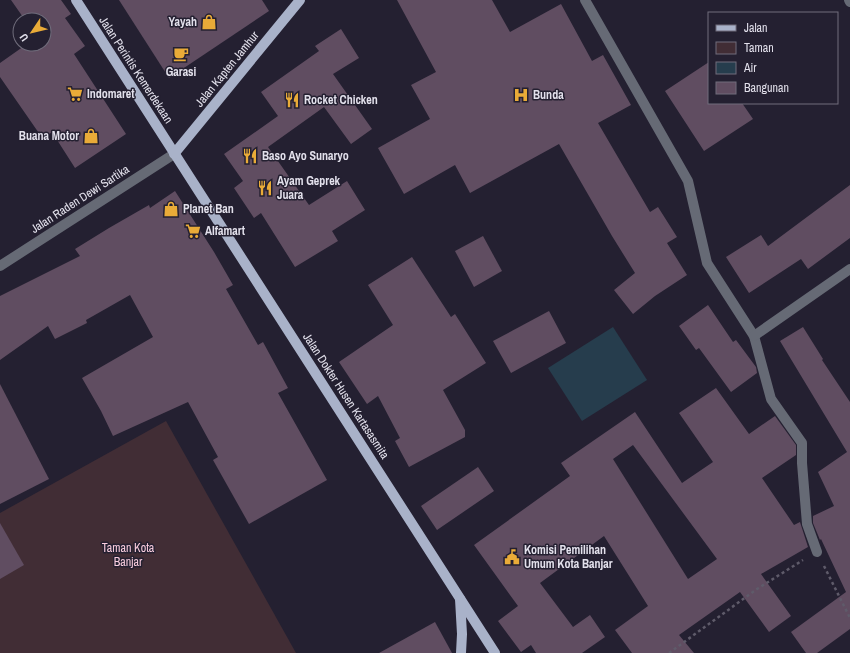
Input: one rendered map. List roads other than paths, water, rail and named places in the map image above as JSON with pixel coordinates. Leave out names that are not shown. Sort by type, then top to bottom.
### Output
[{"type":"main road","name":"Jalan Perintis Kemerdekaan","points":[[76,0],[174,154]]},
{"type":"main road","name":"Jalan Kapten Jamhur","points":[[174,154],[300,0]]},
{"type":"main road","name":"Jalan Dokter Husen Kartasasmita","points":[[174,154],[495,653]]},
{"type":"main road","points":[[460,597],[462,634],[461,653]]},
{"type":"street","points":[[585,0],[688,181],[707,263],[754,336],[771,399],[802,443],[802,463],[807,524],[817,552]]},
{"type":"street","name":"Jalan Raden Dewi Sartika","points":[[0,266],[174,154]]},
{"type":"street","points":[[754,336],[850,269]]},
{"type":"water","points":[[613,327],[647,380],[582,421],[548,368]]},
{"type":"place","name":"Yayah","points":[[209,22]]},
{"type":"place","name":"Garasi","points":[[181,54]]},
{"type":"place","name":"Indomaret","points":[[75,94]]},
{"type":"place","name":"Bunda","points":[[521,95]]},
{"type":"place","name":"Rocket Chicken","points":[[292,100]]},
{"type":"place","name":"Buana Motor","points":[[91,136]]},
{"type":"place","name":"Baso Ayo Sunaryo","points":[[250,156]]},
{"type":"place","name":"Ayam Geprek Juara","points":[[265,188]]},
{"type":"place","name":"Planet Ban","points":[[171,209]]},
{"type":"place","name":"Alfamart","points":[[193,231]]},
{"type":"place","name":"Komisi Pemilihan Umum Kota Banjar","points":[[512,557]]},
{"type":"park label","name":"Taman Kota Banjar","points":[[128,555]]}]
